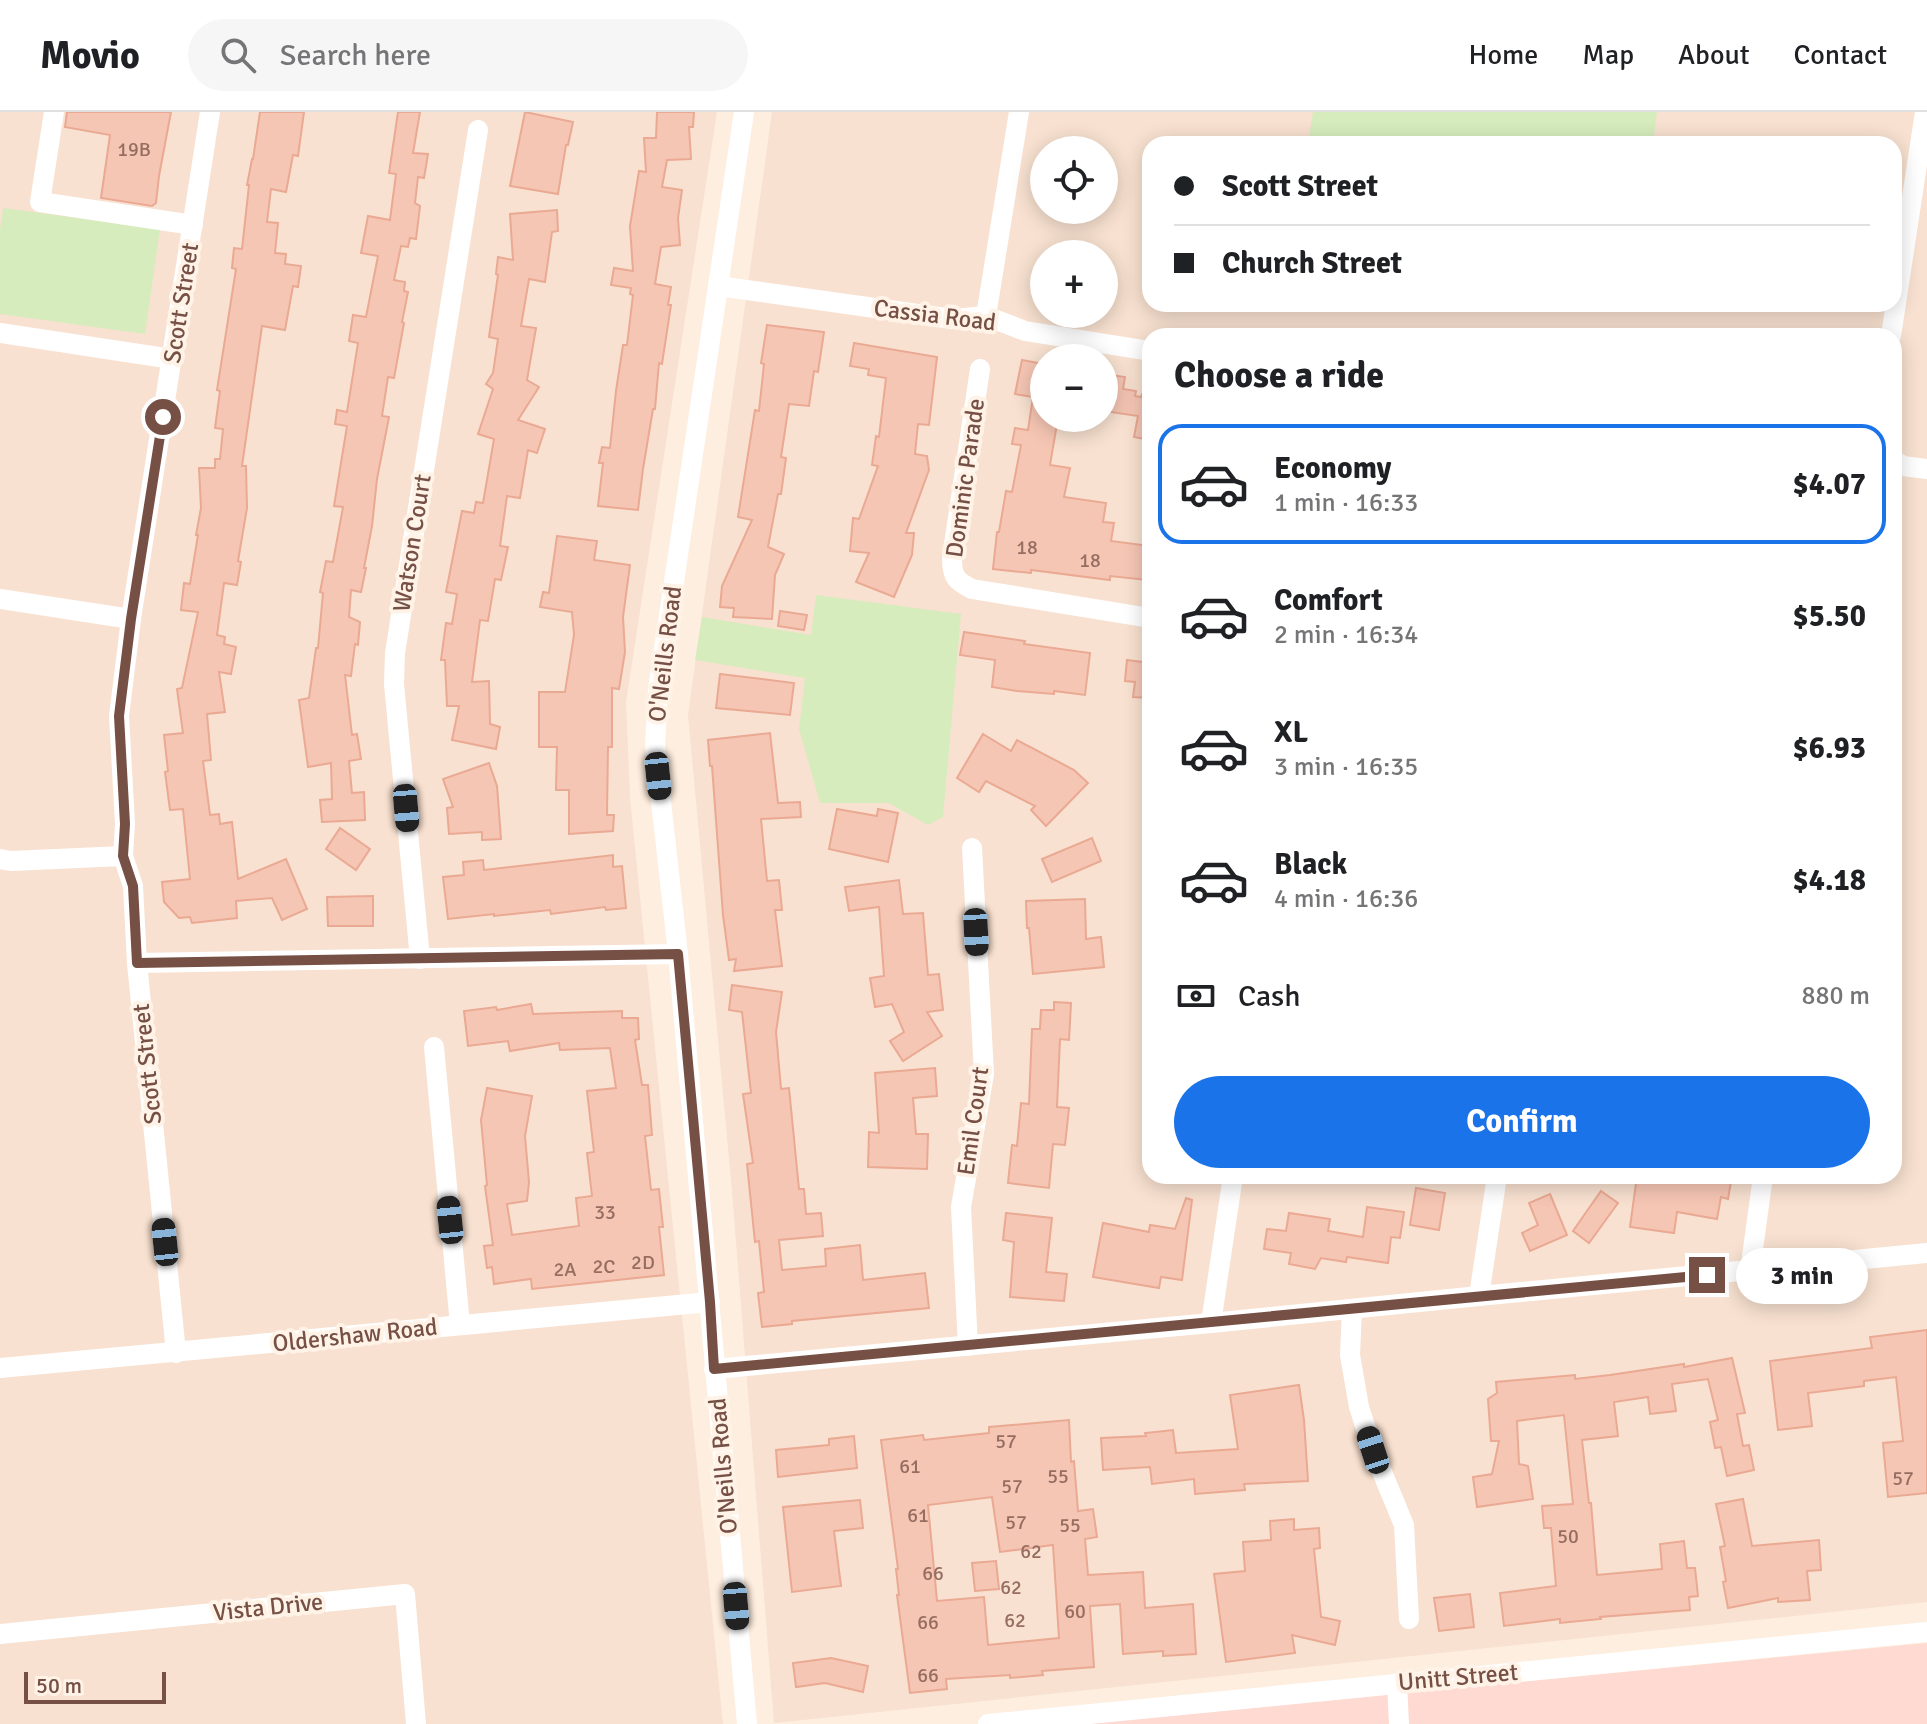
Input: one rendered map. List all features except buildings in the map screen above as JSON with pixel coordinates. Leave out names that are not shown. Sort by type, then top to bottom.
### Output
[{"type":"street","points":[[54,112],[40,202],[193,225]]},
{"type":"street","name":"Scott Street","points":[[176,1353],[137,963],[133,886],[123,856],[125,824],[119,716],[131,619],[210,112]]},
{"type":"street","name":"O'Neills Road","points":[[744,112],[658,689],[655,747],[678,954],[747,1724]]},
{"type":"street","points":[[986,316],[1019,112]]},
{"type":"street","points":[[1903,204],[1925,112]]},
{"type":"street","name":"Watson Court","points":[[420,959],[394,684],[395,653],[478,130]]},
{"type":"street","name":"Cassia Road","points":[[718,286],[953,319],[986,316],[1025,331],[1142,350]]},
{"type":"street","points":[[0,333],[172,359]]},
{"type":"street","name":"Dominic Parade","points":[[980,369],[952,558],[952,572],[959,583],[972,589],[1142,617]]},
{"type":"street","points":[[1902,465],[1927,469]]},
{"type":"street","points":[[0,599],[131,619]]},
{"type":"street","name":"Emil Court","points":[[968,1346],[961,1207],[984,1074],[972,848]]},
{"type":"street","points":[[0,859],[123,856]]},
{"type":"street","points":[[137,963],[678,954]]},
{"type":"street","points":[[434,1047],[460,1325]]},
{"type":"street","points":[[1211,1323],[1232,1184]]},
{"type":"street","points":[[1479,1296],[1496,1184]]},
{"type":"street","points":[[1750,1271],[1762,1184]]},
{"type":"street","points":[[714,1369],[1927,1253]]},
{"type":"street","name":"Oldershaw Road","points":[[0,1368],[710,1302]]},
{"type":"street","points":[[1352,1309],[1350,1355],[1359,1407],[1404,1525],[1409,1619]]},
{"type":"street","name":"Vista Drive","points":[[0,1634],[405,1594],[416,1724]]},
{"type":"street","name":"Unitt Street","points":[[988,1724],[1927,1632]]},
{"type":"street","points":[[1397,1683],[1399,1724]]},
{"type":"shaded area","points":[[0,112],[717,112],[626,702],[630,798],[723,1724],[0,1724]]},
{"type":"shaded area","points":[[772,112],[1927,112],[1927,1602],[774,1723],[732,1191],[688,715]]},
{"type":"shaded area","points":[[1927,1643],[1927,1724],[1086,1724],[1436,1690]]},
{"type":"green space","points":[[1313,112],[1657,112],[1654,136],[1309,136]]},
{"type":"green space","points":[[3,208],[160,229],[145,334],[0,314],[0,229]]},
{"type":"green space","points":[[816,595],[961,614],[943,817],[928,825],[889,803],[820,803],[799,729],[805,678],[695,660],[702,617],[811,635]]},
{"type":"route","points":[[163,417],[119,716],[125,824],[123,856],[133,886],[137,963],[678,954],[714,1369],[1707,1275]]}]
